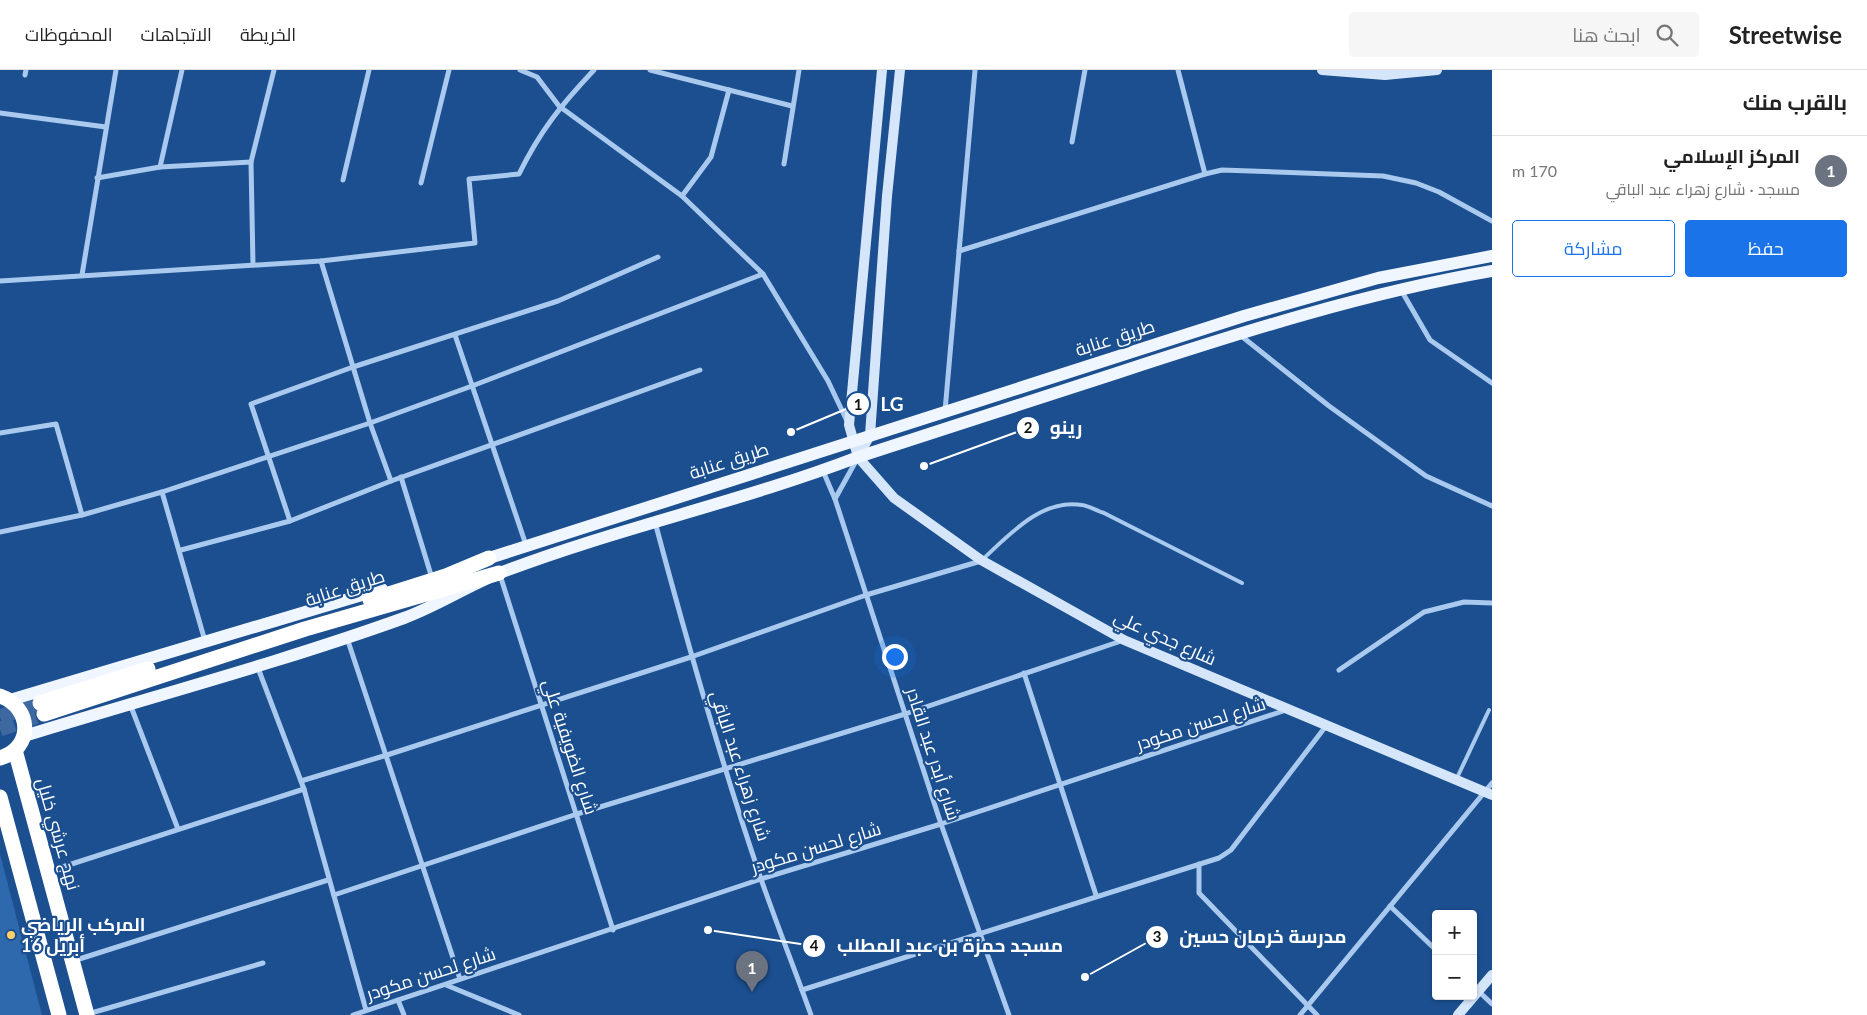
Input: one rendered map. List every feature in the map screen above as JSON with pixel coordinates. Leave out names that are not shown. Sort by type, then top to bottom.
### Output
[{"type":"highway","name":"طريق عنابة","points":[[489,558],[420,584],[42,708],[305,629],[499,574]]},
{"type":"highway","points":[[0,758],[15,750],[24,736],[22,712],[3,696]]},
{"type":"highway","name":"نهج عرشي خليل","points":[[15,750],[87,1015]]},
{"type":"highway","points":[[0,797],[59,1015]]},
{"type":"main road","name":"طريق عنابة","points":[[489,558],[852,440],[1244,316],[1378,278],[1492,256]]},
{"type":"main road","name":"طريق عنابة","points":[[499,574],[655,522],[823,470],[1238,333],[1354,300],[1492,271]]},
{"type":"main road","points":[[3,696],[205,641],[489,558]]},
{"type":"main road","points":[[24,736],[257,666],[406,617],[499,574]]},
{"type":"street","points":[[82,274],[116,70]]},
{"type":"street","points":[[160,167],[182,70]]},
{"type":"street","points":[[253,265],[251,162],[274,70]]},
{"type":"street","points":[[343,180],[369,70]]},
{"type":"street","points":[[421,183],[449,70]]},
{"type":"street","points":[[520,70],[537,77],[560,106],[682,196],[763,274],[828,381],[849,426],[858,457]]},
{"type":"street","points":[[0,281],[82,274],[321,260],[475,243],[469,178],[519,174],[535,140],[560,106],[594,70]]},
{"type":"street","points":[[650,70],[792,106]]},
{"type":"street","points":[[784,164],[799,70]]},
{"type":"street","points":[[849,426],[882,70]]},
{"type":"street","points":[[835,499],[870,435],[887,196],[900,70]]},
{"type":"street","points":[[945,412],[975,70]]},
{"type":"street","points":[[1072,142],[1085,70]]},
{"type":"street","points":[[1178,70],[1205,174]]},
{"type":"street","points":[[1322,70],[1385,75],[1437,70]]},
{"type":"street","points":[[682,196],[711,157],[729,90]]},
{"type":"street","points":[[0,113],[106,127]]},
{"type":"street","points":[[97,178],[160,167],[251,162]]},
{"type":"street","points":[[959,251],[1222,170],[1383,176],[1416,182],[1439,192],[1492,221]]},
{"type":"street","points":[[290,521],[251,404],[353,367],[558,302],[658,258]]},
{"type":"street","points":[[321,260],[370,423],[391,481]]},
{"type":"street","points":[[0,532],[82,514],[162,492],[370,423],[472,386],[763,274]]},
{"type":"street","points":[[1401,290],[1430,340],[1492,382]]},
{"type":"street","points":[[1238,333],[1330,406],[1426,476],[1492,506]]},
{"type":"street","points":[[454,335],[526,546]]},
{"type":"street","points":[[180,550],[290,521],[401,477],[700,370]]},
{"type":"street","points":[[0,432],[56,424],[82,514]]},
{"type":"street","name":"شارع جدي علي","points":[[858,457],[894,498],[981,560],[1124,640],[1488,793]]},
{"type":"street","name":"شارع أبدر عبد القادر","points":[[823,470],[835,499],[942,824],[1009,1015]]},
{"type":"street","points":[[401,477],[431,575]]},
{"type":"street","points":[[162,492],[205,641]]},
{"type":"street","name":"شارع زهراء عبد الباقي","points":[[655,522],[691,657],[761,879],[811,1015]]},
{"type":"street","points":[[301,781],[387,756],[691,657],[866,595],[981,560]]},
{"type":"street","name":"شارع الضويفية علي","points":[[499,574],[613,930]]},
{"type":"street","points":[[1339,670],[1424,612],[1464,602],[1492,604]]},
{"type":"street","points":[[347,637],[460,979]]},
{"type":"street","points":[[334,895],[424,867],[577,814],[726,767],[905,714],[1124,640]]},
{"type":"street","points":[[257,666],[304,789],[366,1010]]},
{"type":"street","points":[[1024,673],[1096,895]]},
{"type":"street","points":[[129,704],[178,829]]},
{"type":"street","name":"شارع لحسن مكودر","points":[[353,1015],[613,930],[761,879],[942,824],[1288,710]]},
{"type":"street","points":[[802,990],[981,934],[1096,895],[1219,858],[1231,850],[1326,726]]},
{"type":"street","points":[[1300,1015],[1390,906],[1488,793],[1492,783]]},
{"type":"street","points":[[49,871],[304,789]]},
{"type":"street","points":[[1199,864],[1200,893],[1317,1015]]},
{"type":"street","points":[[72,961],[328,880]]},
{"type":"street","points":[[1390,906],[1432,946]]},
{"type":"street","points":[[87,1015],[263,963]]},
{"type":"street","points":[[1477,988],[1492,975]]},
{"type":"street","points":[[446,985],[519,1015]]},
{"type":"street","points":[[1477,990],[1492,1004]]},
{"type":"street","points":[[398,1000],[404,1015]]},
{"type":"street","points":[[1458,1015],[1468,1000]]},
{"type":"lane","points":[[981,560],[1030,517],[1068,505],[1083,505],[1104,513],[1242,583]]},
{"type":"lane","points":[[1456,780],[1489,710]]},
{"type":"shaded area","name":"المركب الرياضي 16 أبريل","points":[[0,854],[42,1015],[0,1015]]},
{"type":"tunnel","points":[[0,717],[40,703]]},
{"type":"tunnel","points":[[0,729],[44,714]]},
{"type":"place","name":"LG","points":[[791,432]]},
{"type":"place","name":"رينو","points":[[924,466]]},
{"type":"place","name":"مسجد حمزة بن عبد المطلب","points":[[708,930]]},
{"type":"place","name":"المركب الرياضي 16 أبريل","points":[[11,935]]},
{"type":"place","name":"مدرسة خرمان حسين","points":[[1085,977]]},
{"type":"place","name":"المركز الإسلامي","points":[[752,992]]}]
